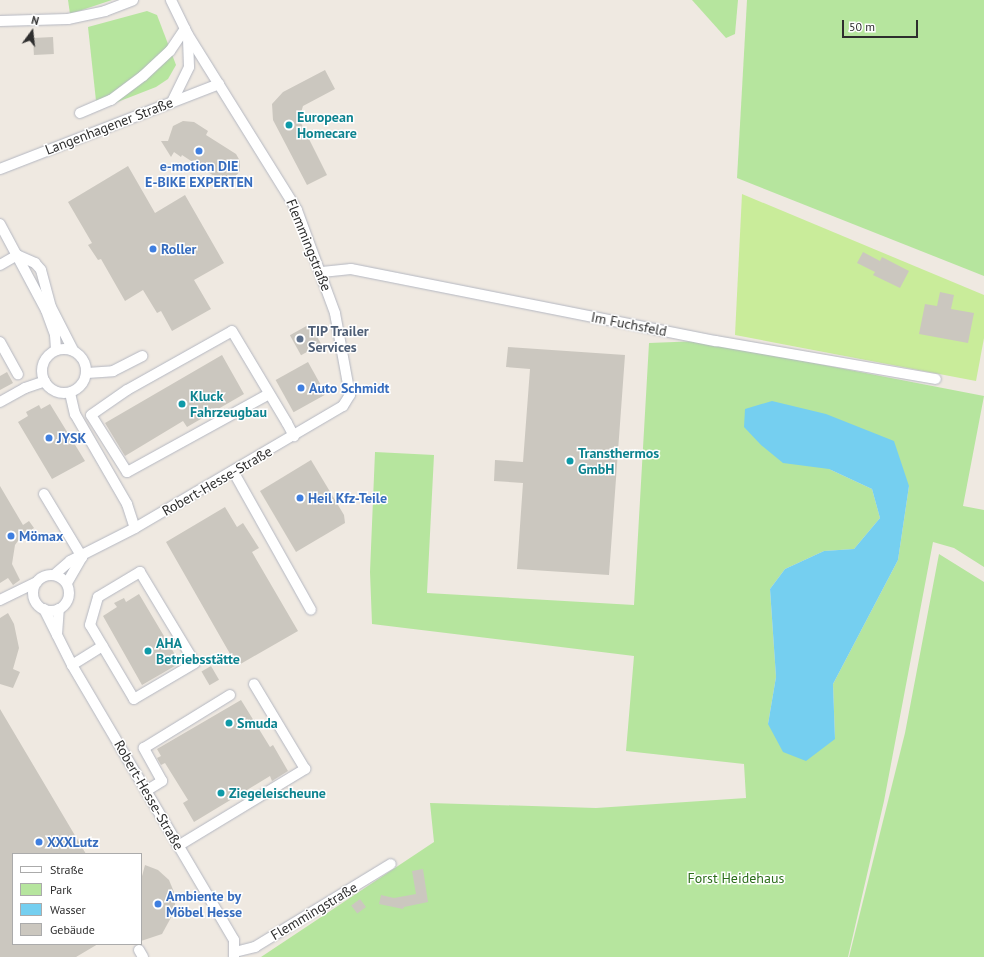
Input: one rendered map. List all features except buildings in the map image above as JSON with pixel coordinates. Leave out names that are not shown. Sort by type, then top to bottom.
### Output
[{"type":"street","points":[[0,21],[68,19],[104,11],[133,0]]},
{"type":"street","name":"Flemmingstraße","points":[[171,0],[186,32],[291,199],[322,272],[337,321],[350,391],[348,399]]},
{"type":"street","points":[[172,102],[189,67],[186,32]]},
{"type":"street","points":[[80,113],[111,100],[143,76],[170,51],[186,32]]},
{"type":"street","name":"Langenhagener Straße","points":[[0,169],[219,84]]},
{"type":"street","points":[[0,224],[46,310],[55,335],[56,350]]},
{"type":"street","points":[[0,265],[17,255]]},
{"type":"street","points":[[17,255],[35,263],[41,270],[51,307],[73,350],[84,360],[87,373],[82,384],[70,392],[54,391],[44,382],[42,371],[44,361],[56,350],[73,350]]},
{"type":"street","name":"Im Fuchsfeld","points":[[322,272],[351,269],[716,341],[936,379]]},
{"type":"street","points":[[269,394],[127,472],[92,415],[127,390],[232,330],[294,436]]},
{"type":"street","points":[[0,342],[18,374]]},
{"type":"street","points":[[87,373],[114,371],[142,356]]},
{"type":"street","points":[[0,402],[25,388],[44,382]]},
{"type":"street","points":[[70,392],[75,414],[127,504],[135,528]]},
{"type":"street","name":"Robert-Hesse-Straße","points":[[54,575],[70,561],[82,557],[135,528],[294,436],[343,406],[348,399]]},
{"type":"street","points":[[233,471],[311,610]]},
{"type":"street","points":[[44,494],[82,557]]},
{"type":"street","name":"Robert-Hesse-Straße","points":[[66,583],[82,557]]},
{"type":"street","points":[[140,572],[195,663],[134,699],[102,646],[90,625],[98,597],[140,572]]},
{"type":"street","points":[[0,600],[37,582],[45,576],[54,575],[66,583],[69,595],[64,606],[59,609],[44,609],[34,596],[37,582]]},
{"type":"street","points":[[10,595],[34,596]]},
{"type":"street","name":"Robert-Hesse-Straße","points":[[44,609],[72,665],[234,940],[235,954]]},
{"type":"street","points":[[57,635],[59,609]]},
{"type":"street","points":[[72,665],[102,646]]},
{"type":"street","points":[[178,846],[306,769],[254,684]]},
{"type":"street","points":[[146,791],[162,781],[144,748],[230,695]]},
{"type":"street","name":"Flemmingstraße","points":[[235,954],[254,947],[391,864]]},
{"type":"green space","points":[[68,0],[112,0],[70,14]]},
{"type":"green space","points":[[692,0],[738,0],[735,34],[726,38]]},
{"type":"green space","points":[[747,0],[984,0],[984,276],[737,178]]},
{"type":"green space","points":[[147,11],[157,15],[176,65],[168,79],[156,87],[97,110],[88,27]]},
{"type":"green space","points":[[742,194],[984,295],[984,338],[976,381],[735,335]]},
{"type":"green space","name":"Forst Heidehaus","points":[[700,341],[984,396],[963,506],[984,510],[984,567],[954,548],[933,542],[884,801],[848,957],[261,957],[434,842],[430,803],[596,808],[746,798],[744,764],[626,751],[634,656],[372,624],[370,572],[375,452],[434,455],[427,593],[634,605],[649,343]],"holes":[[[829,469],[909,486],[898,560],[833,684],[835,739],[768,724],[776,677],[770,589],[785,569],[824,551],[854,549],[880,518],[872,489]]]},
{"type":"green space","points":[[939,554],[984,582],[984,957],[849,957],[905,733]]},
{"type":"water","points":[[772,401],[826,414],[894,441],[909,486],[898,560],[833,684],[835,739],[806,761],[783,752],[768,724],[776,677],[770,589],[785,569],[824,551],[854,549],[880,518],[872,489],[829,469],[783,463],[761,445],[744,427],[745,409]]},
{"type":"place","name":"European Homecare","points":[[289,125]]},
{"type":"place","name":"e-motion DIE E-BIKE EXPERTEN","points":[[199,151]]},
{"type":"place","name":"Roller","points":[[153,249]]},
{"type":"place","name":"TIP Trailer Services","points":[[300,339]]},
{"type":"place","name":"Auto Schmidt","points":[[301,388]]},
{"type":"place","name":"Kluck Fahrzeugbau","points":[[182,404]]},
{"type":"place","name":"JYSK","points":[[49,438]]},
{"type":"place","name":"Transthermos GmbH","points":[[570,461]]},
{"type":"place","name":"Heil Kfz-Teile","points":[[300,498]]},
{"type":"place","name":"Mömax","points":[[11,536]]},
{"type":"place","name":"AHA Betriebsstätte","points":[[148,651]]},
{"type":"place","name":"Smuda","points":[[229,723]]},
{"type":"place","name":"Ziegeleischeune","points":[[221,793]]},
{"type":"place","name":"XXXLutz","points":[[39,842]]},
{"type":"place","name":"Ambiente by Möbel Hesse","points":[[158,904]]}]
